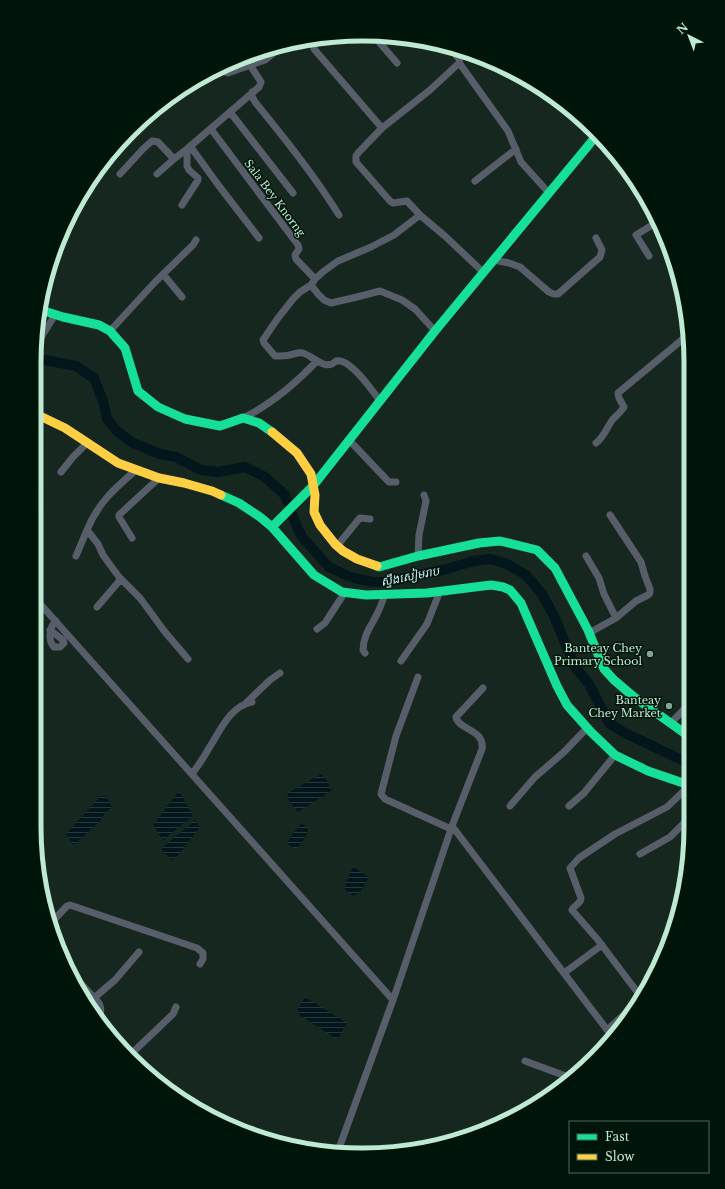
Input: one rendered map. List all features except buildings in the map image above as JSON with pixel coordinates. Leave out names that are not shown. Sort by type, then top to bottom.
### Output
[{"type":"street","points":[[379,42],[397,62]]},
{"type":"street","points":[[314,45],[314,49],[382,128]]},
{"type":"street","points":[[225,72],[228,73],[265,60],[273,54]]},
{"type":"street","points":[[456,55],[459,58],[460,64],[505,126],[521,162],[549,193]]},
{"type":"street","points":[[460,64],[382,128],[358,153],[356,162],[390,201],[394,204],[406,201],[484,272]]},
{"type":"street","points":[[157,174],[259,87],[261,82],[250,65]]},
{"type":"street","points":[[252,92],[252,96],[256,102],[296,153],[339,215]]},
{"type":"street","points":[[230,112],[293,193]]},
{"type":"street","name":"Sala Bey Knorng","points":[[211,129],[298,245],[299,249],[295,255],[296,258],[313,282],[318,294],[324,300],[331,303],[380,291],[402,300],[415,309],[435,331]]},
{"type":"street","points":[[272,527],[311,489],[435,331],[594,139]]},
{"type":"street","points":[[120,174],[152,141],[158,142],[174,159]]},
{"type":"street","points":[[182,205],[198,180],[198,178],[187,166],[188,148]]},
{"type":"street","points":[[188,148],[259,238]]},
{"type":"street","points":[[476,181],[516,149]]},
{"type":"street","points":[[380,401],[357,373],[340,360],[329,366],[304,353],[274,356],[263,340],[278,318],[300,292],[338,261],[394,235],[420,215]]},
{"type":"street","points":[[649,256],[636,234],[653,224]]},
{"type":"street","points":[[494,260],[520,267],[549,292],[558,294],[600,257],[602,250],[596,238]]},
{"type":"street","points":[[110,331],[196,240]]},
{"type":"street","points":[[163,274],[182,297]]},
{"type":"street","points":[[45,312],[99,325],[110,331],[125,348],[138,391],[158,407],[171,414],[220,426],[243,418],[262,408],[294,384],[317,361]]},
{"type":"street","points":[[43,335],[55,315]]},
{"type":"street","points":[[596,443],[608,426],[623,410],[624,407],[618,393],[683,339]]},
{"type":"street","points":[[41,416],[65,428],[118,463],[159,478],[212,491],[239,503],[260,516],[272,527],[314,575],[333,587],[345,592],[366,595],[440,591],[491,585],[503,587],[513,593],[521,603],[557,686],[567,705],[587,728],[614,755],[648,771],[684,784]]},
{"type":"street","points":[[243,418],[259,424],[276,434],[290,445],[297,453],[311,474],[311,489],[315,495],[314,512],[320,525],[337,546],[363,562],[379,567],[418,556],[479,543],[500,541],[537,550],[555,568],[589,633],[604,669],[614,680],[634,697],[684,733]]},
{"type":"street","points":[[349,440],[389,482],[396,482]]},
{"type":"street","points":[[61,472],[73,457],[88,443]]},
{"type":"street","points":[[76,556],[95,512],[101,504],[136,470]]},
{"type":"street","points":[[132,538],[119,515],[159,478]]},
{"type":"street","points":[[418,556],[419,535],[426,501],[424,496]]},
{"type":"street","points":[[589,633],[616,618],[636,601],[650,593],[641,562],[610,515]]},
{"type":"street","points":[[337,546],[360,518],[370,520]]},
{"type":"street","points":[[87,530],[121,579],[140,598],[188,660]]},
{"type":"street","points":[[586,556],[599,578],[604,594],[616,618]]},
{"type":"street","points":[[97,607],[121,579]]},
{"type":"street","points":[[401,661],[427,624],[440,591]]},
{"type":"street","points":[[317,629],[325,623],[345,592]]},
{"type":"street","points":[[365,652],[363,650],[364,639],[378,612],[385,594]]},
{"type":"street","points":[[41,605],[393,1000]]},
{"type":"street","points":[[50,630],[52,624],[56,621]]},
{"type":"street","points":[[192,774],[230,717],[240,706],[249,702],[270,680],[280,673]]},
{"type":"street","points":[[418,677],[396,736],[381,794],[385,799],[452,828],[609,1032]]},
{"type":"street","points":[[340,1147],[393,1000],[452,828],[482,749],[483,744],[478,735],[458,722],[456,717],[483,688]]},
{"type":"street","points":[[671,723],[684,709]]},
{"type":"street","points":[[510,806],[535,777],[564,752],[587,728]]},
{"type":"street","points":[[568,806],[584,793],[614,755]]},
{"type":"street","points":[[638,993],[602,945],[572,910],[580,902],[581,898],[570,870],[571,865],[615,834],[667,807],[684,791]]},
{"type":"street","points":[[640,854],[670,837],[684,823]]},
{"type":"street","points":[[55,919],[67,906],[70,905],[197,948],[203,953],[203,959],[200,964]]},
{"type":"street","points":[[564,973],[602,945]]},
{"type":"street","points":[[94,998],[115,980],[139,952]]},
{"type":"street","points":[[84,987],[99,1003],[101,1013]]},
{"type":"street","points":[[133,1052],[173,1014],[176,1007]]},
{"type":"street","points":[[524,1061],[565,1076]]},
{"type":"shaded area","points":[[321,774],[327,780],[331,791],[298,812],[287,798],[288,793]]},
{"type":"shaded area","points":[[179,791],[193,816],[163,840],[153,825]]},
{"type":"shaded area","points":[[101,796],[106,796],[112,807],[105,813],[100,821],[75,844],[73,844],[66,834]]},
{"type":"shaded area","points":[[195,820],[200,827],[173,860],[163,852],[162,848]]},
{"type":"shaded area","points":[[302,823],[308,830],[296,849],[289,845],[288,841]]},
{"type":"shaded area","points":[[353,867],[369,877],[360,892],[354,896],[345,890],[346,882]]},
{"type":"shaded area","points":[[305,997],[347,1023],[339,1037],[335,1038],[298,1014],[298,1009]]},
{"type":"waterway","name":"ស្ទឹងសៀមរាប","points":[[41,359],[76,366],[94,378],[103,401],[107,419],[118,432],[133,443],[160,454],[176,457],[201,470],[218,472],[245,467],[265,477],[285,495],[302,537],[329,567],[350,577],[372,582],[386,582],[447,569],[473,561],[491,559],[507,564],[526,575],[542,594],[554,616],[575,667],[589,684],[609,723],[623,732],[684,761]]},
{"type":"traffic: fast","points":[[272,527],[313,486],[435,331],[594,139]]},
{"type":"traffic: fast","points":[[45,311],[99,325],[110,331],[125,348],[138,391],[158,407],[185,419],[220,426],[243,418],[259,423],[272,432]]},
{"type":"traffic: fast","points":[[221,495],[239,503],[260,517],[272,527],[314,575],[342,592],[366,595],[427,593],[491,585],[510,590],[521,603],[557,686],[567,705],[591,732],[615,755],[648,771],[684,783]]},
{"type":"traffic: fast","points":[[377,566],[379,567],[418,556],[479,543],[500,541],[537,550],[555,568],[588,630],[604,669],[614,680],[634,697],[684,733]]},
{"type":"traffic: slow","points":[[41,416],[65,428],[118,463],[159,478],[184,483],[221,495]]},
{"type":"traffic: slow","points":[[272,432],[297,453],[311,474],[315,495],[314,512],[320,525],[335,544],[343,551],[357,559],[377,566]]},
{"type":"place","name":"Banteay Chey Primary School","points":[[650,654]]},
{"type":"place","name":"Banteay Chey Market","points":[[669,706]]}]
